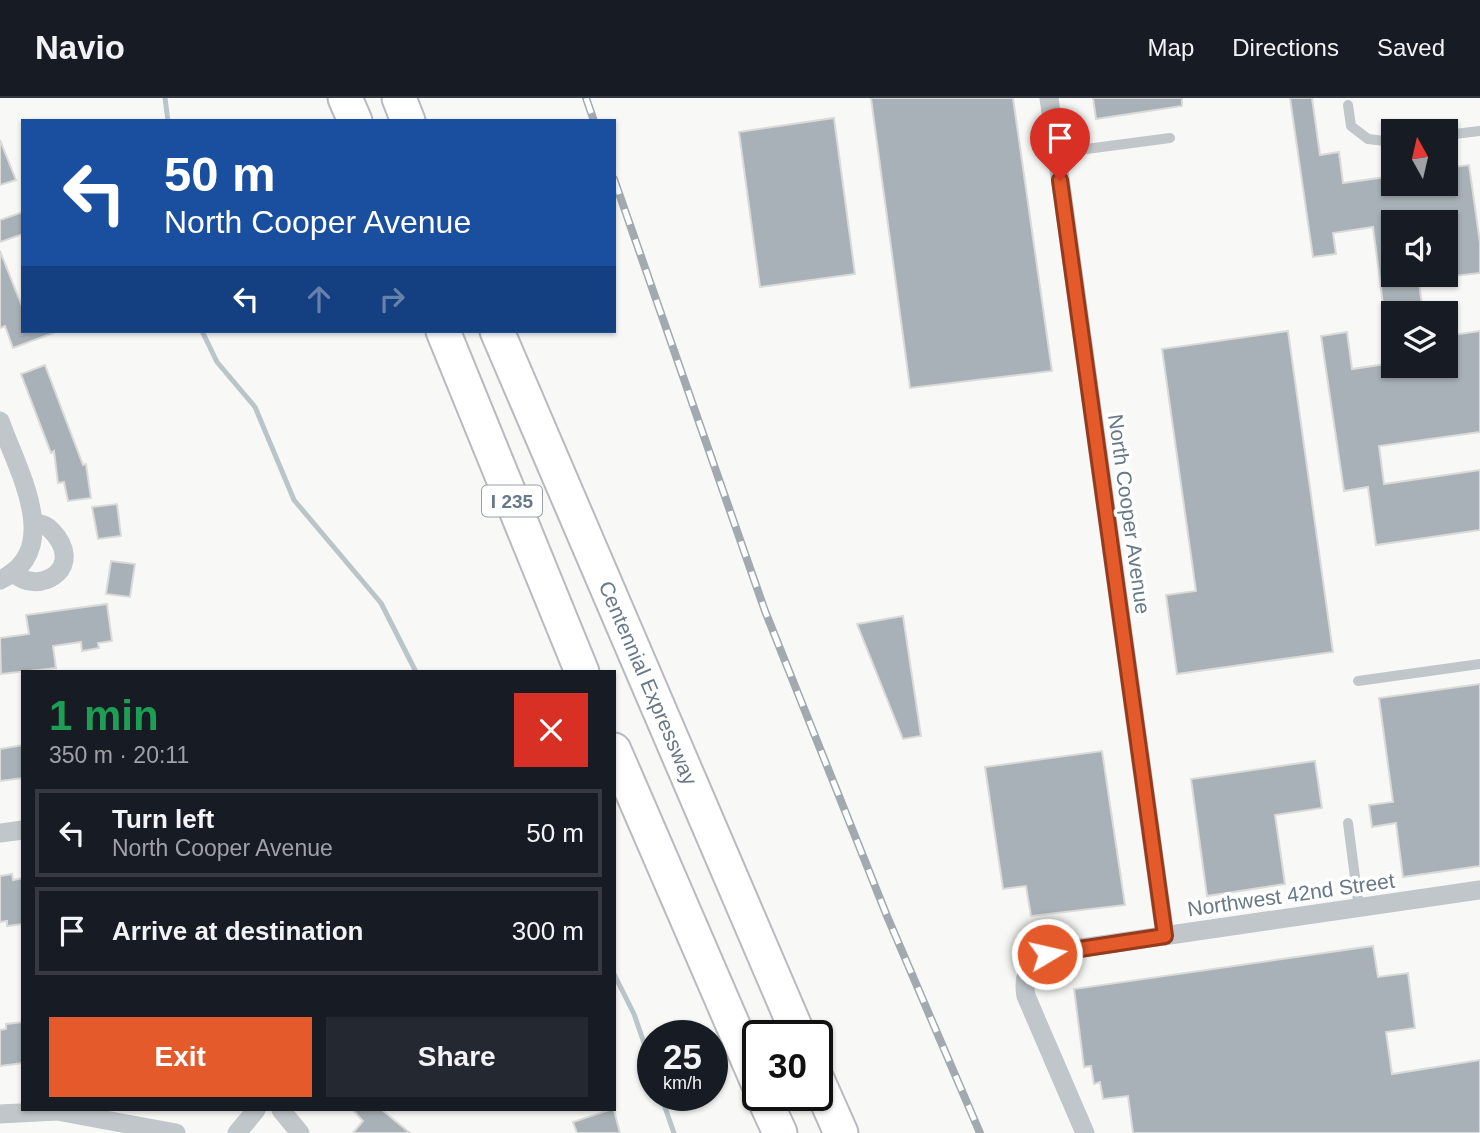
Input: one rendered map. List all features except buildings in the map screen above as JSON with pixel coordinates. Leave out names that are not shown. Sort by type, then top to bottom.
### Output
[{"type":"highway","points":[[345,98],[354,119]]},
{"type":"highway","points":[[399,98],[407,119]]},
{"type":"highway","name":"I 235","points":[[444,333],[581,670]]},
{"type":"highway","name":"Centennial Expressway","points":[[498,333],[792,1020]]},
{"type":"highway","points":[[616,755],[742,1046]]},
{"type":"highway","points":[[770,1111],[780,1133]]},
{"type":"highway","points":[[831,1111],[841,1133]]},
{"type":"street","name":"North Cooper Avenue","points":[[1049,98],[1165,936]]},
{"type":"street","points":[[0,421],[35,523],[31,546],[7,576],[31,581],[55,575],[62,569],[66,558],[64,548],[49,527],[35,523]]},
{"type":"street","points":[[0,833],[21,830]]},
{"type":"street","name":"Northwest 42nd Street","points":[[1085,1133],[1026,996],[1024,985],[1030,966],[1047,954],[1480,890]]},
{"type":"street","points":[[0,1114],[57,1111],[176,1133]]},
{"type":"street","points":[[237,1133],[255,1111]]},
{"type":"street","points":[[282,1111],[300,1133]]},
{"type":"lane","points":[[1348,105],[1352,126],[1368,139],[1381,141]]},
{"type":"lane","points":[[1458,134],[1480,131]]},
{"type":"lane","points":[[1056,153],[1170,138]]},
{"type":"lane","points":[[1358,681],[1480,664]]},
{"type":"lane","points":[[1348,822],[1359,908]]},
{"type":"waterway","points":[[165,98],[168,119]]},
{"type":"waterway","points":[[203,333],[217,362],[255,407],[294,500],[381,603],[415,670]]},
{"type":"waterway","points":[[616,978],[637,1023]]},
{"type":"waterway","points":[[666,1111],[674,1133]]},
{"type":"railway","points":[[586,98],[593,119]]},
{"type":"railway","points":[[616,185],[765,611],[887,916],[980,1133]]},
{"type":"route","points":[[1047,954],[1165,936],[1060,180]]}]
